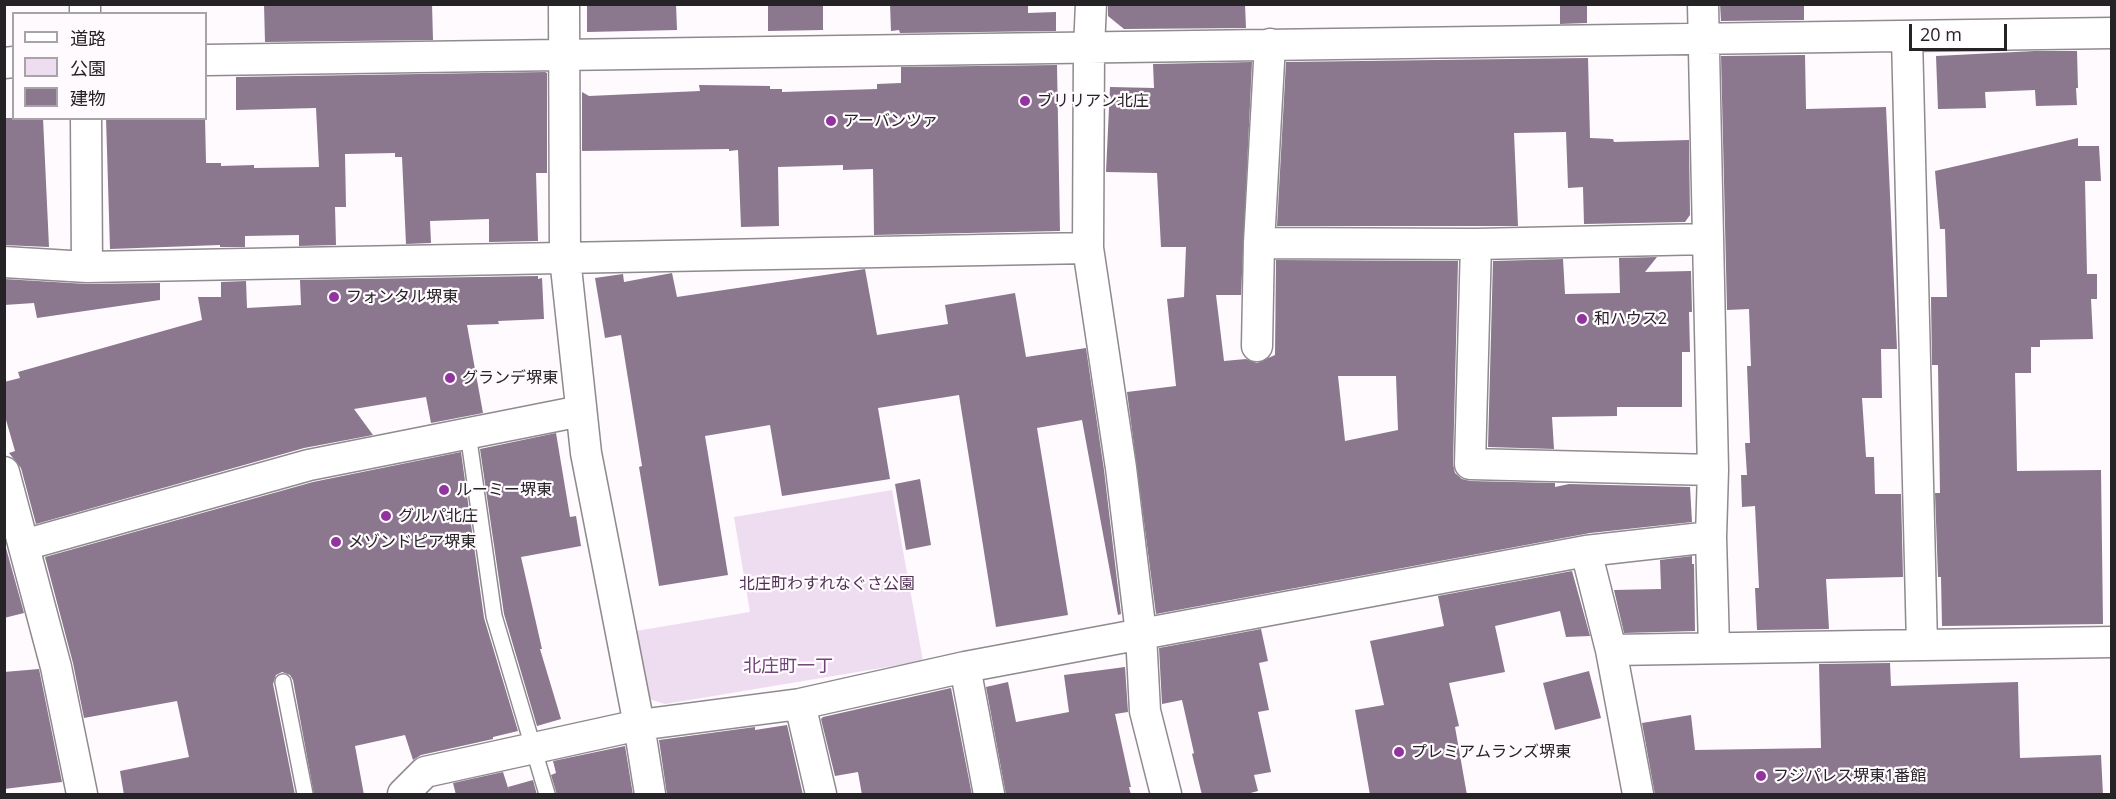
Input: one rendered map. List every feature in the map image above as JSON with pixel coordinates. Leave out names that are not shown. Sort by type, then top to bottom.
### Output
[{"type":"street","points":[[564,4],[565,258],[581,411],[586,453],[639,725],[650,795]]},
{"type":"street","points":[[1091,4],[1088,248],[1121,468],[1141,634],[1145,711],[1166,795]]},
{"type":"street","points":[[1703,4],[1713,470],[1711,537],[1714,648]]},
{"type":"street","points":[[207,60],[2112,33]]},
{"type":"street","points":[[1907,37],[1922,645]]},
{"type":"street","points":[[1257,346],[1259,243],[1270,44]]},
{"type":"street","points":[[86,120],[87,267]]},
{"type":"street","points":[[1259,243],[1476,244],[1708,239]]},
{"type":"street","points":[[1476,244],[1470,464],[1713,470]]},
{"type":"street","points":[[4,262],[87,267],[1088,248]]},
{"type":"street","points":[[24,545],[309,465],[581,411]]},
{"type":"street","points":[[4,472],[56,667],[82,795]]},
{"type":"street","points":[[403,795],[425,772],[639,725],[800,704],[965,667],[1586,551],[1711,537]]},
{"type":"street","points":[[1586,551],[1611,650],[1638,795]]},
{"type":"street","points":[[1611,650],[2112,642]]},
{"type":"street","points":[[965,667],[989,795]]},
{"type":"street","points":[[800,704],[821,795]]},
{"type":"lane","points":[[468,433],[494,616],[548,795]]},
{"type":"lane","points":[[284,682],[305,795]]},
{"type":"green space","name":"北庄町わすれなぐさ公園","points":[[892,490],[923,661],[665,704],[649,699],[636,631],[750,612],[734,517]]},
{"type":"building","points":[[264,4],[432,4],[433,40],[265,42]]},
{"type":"building","points":[[587,4],[676,4],[677,30],[587,32]]},
{"type":"building","points":[[768,4],[823,4],[823,30],[768,31]]},
{"type":"building","points":[[890,4],[1028,4],[1028,13],[1056,12],[1056,31],[900,33],[899,30],[891,31]]},
{"type":"building","points":[[1108,4],[1245,4],[1246,28],[1124,29],[1108,16]]},
{"type":"building","points":[[1560,4],[1587,4],[1587,23],[1560,24]]},
{"type":"building","points":[[1720,4],[1804,4],[1804,20],[1721,21]]},
{"type":"building","points":[[2077,51],[2077,105],[2036,106],[2035,90],[1985,92],[1986,108],[1938,109],[1936,56]]},
{"type":"building","points":[[1805,55],[1806,109],[1886,107],[1897,349],[1881,349],[1882,398],[1862,398],[1866,457],[1874,457],[1875,494],[1901,494],[1903,577],[1826,579],[1829,629],[1757,630],[1755,588],[1759,588],[1755,506],[1742,507],[1741,475],[1747,475],[1745,443],[1750,443],[1747,366],[1751,366],[1749,309],[1727,310],[1721,56]]},
{"type":"building","points":[[1588,58],[1590,138],[1613,139],[1614,142],[1689,140],[1690,215],[1685,222],[1584,224],[1583,187],[1568,188],[1566,132],[1514,133],[1518,226],[1277,226],[1286,62]]},
{"type":"building","points":[[1252,62],[1241,295],[1216,295],[1224,361],[1246,359],[1257,363],[1275,355],[1276,260],[1458,261],[1453,464],[1455,473],[1462,479],[1470,481],[1555,483],[1555,487],[1569,484],[1690,487],[1692,522],[1590,533],[1156,614],[1127,392],[1176,386],[1167,299],[1184,297],[1186,247],[1161,247],[1157,173],[1106,172],[1110,87],[1154,88],[1153,64]],"holes":[[[1338,376],[1396,376],[1398,430],[1345,441]]]},
{"type":"building","points":[[1057,65],[1060,231],[874,235],[873,169],[843,170],[843,165],[778,167],[779,226],[741,227],[738,150],[582,151],[582,92],[589,96],[700,91],[699,85],[770,86],[770,89],[782,89],[782,92],[877,89],[877,84],[901,83],[901,67]]},
{"type":"building","points":[[547,73],[547,173],[536,173],[538,241],[489,242],[489,219],[430,221],[431,243],[406,244],[402,157],[395,157],[395,153],[345,154],[346,207],[335,207],[336,245],[299,246],[299,235],[245,236],[245,247],[220,247],[220,245],[110,249],[106,120],[205,120],[206,163],[221,163],[221,166],[254,165],[254,168],[319,167],[316,108],[236,110],[236,77]]},
{"type":"building","points":[[4,118],[43,120],[49,247],[4,245]]},
{"type":"building","points":[[2078,138],[2078,146],[2099,146],[2101,181],[2085,181],[2087,274],[2097,274],[2097,299],[2091,299],[2093,339],[2040,340],[2040,347],[2031,347],[2031,373],[2015,373],[2017,471],[2101,470],[2103,624],[1942,626],[1935,493],[1940,493],[1938,365],[1932,365],[1931,297],[1947,297],[1945,229],[1940,229],[1935,171]]},
{"type":"building","points":[[1657,257],[1645,272],[1691,271],[1690,352],[1682,352],[1682,407],[1617,407],[1617,416],[1552,417],[1554,449],[1488,447],[1493,261],[1563,259],[1565,294],[1620,293],[1619,258]]},
{"type":"building","points":[[865,269],[877,335],[948,324],[945,305],[1015,293],[1026,357],[1086,348],[1104,470],[1121,614],[1118,615],[1082,420],[1037,428],[1068,615],[996,627],[959,395],[878,408],[890,479],[782,496],[770,425],[705,436],[728,575],[659,586],[639,467],[642,466],[621,335],[605,338],[595,278],[623,274],[624,282],[672,273],[677,297]]},
{"type":"building","points":[[538,276],[538,279],[542,278],[544,319],[467,325],[483,413],[431,423],[426,397],[354,409],[373,435],[304,448],[36,524],[21,468],[9,453],[15,451],[4,413],[4,382],[20,378],[18,372],[202,320],[198,297],[221,297],[221,282],[246,281],[247,308],[301,305],[300,280]]},
{"type":"building","points":[[4,279],[87,284],[160,283],[160,300],[37,318],[34,303],[4,305]]},
{"type":"building","points":[[556,433],[570,517],[576,516],[581,546],[521,557],[542,649],[540,649],[561,719],[537,726],[504,614],[480,449]]},
{"type":"building","points":[[461,452],[484,618],[518,731],[421,755],[413,760],[405,735],[355,746],[364,795],[314,795],[293,680],[290,675],[282,672],[276,675],[273,684],[295,795],[124,795],[120,771],[189,757],[177,701],[84,718],[73,663],[45,557],[313,482]]},
{"type":"building","points":[[920,479],[931,545],[906,550],[895,484]]},
{"type":"building","points":[[4,548],[6,548],[24,613],[4,618]]},
{"type":"building","points":[[1692,556],[1695,631],[1624,633],[1614,590],[1661,589],[1660,560]]},
{"type":"building","points":[[1572,571],[1590,636],[1566,637],[1560,611],[1495,626],[1505,672],[1449,683],[1459,726],[1455,727],[1467,795],[1370,795],[1355,710],[1384,705],[1370,641],[1444,626],[1438,596]]},
{"type":"building","points":[[1261,629],[1268,661],[1259,663],[1269,710],[1258,712],[1271,772],[1254,775],[1258,791],[1243,795],[1202,795],[1182,700],[1162,704],[1159,648]]},
{"type":"building","points":[[1890,663],[1891,686],[2018,682],[2020,758],[2101,755],[2103,795],[1655,795],[1642,723],[1691,715],[1695,750],[1821,748],[1819,664]]},
{"type":"building","points":[[1125,667],[1128,712],[1115,714],[1131,795],[1006,795],[986,687],[1008,682],[1016,722],[1069,712],[1064,675]]},
{"type":"building","points":[[39,669],[62,782],[4,789],[4,672]]},
{"type":"building","points":[[1589,671],[1601,718],[1555,730],[1543,683]]},
{"type":"building","points":[[951,688],[972,795],[862,795],[858,772],[835,776],[821,719],[823,717]]},
{"type":"building","points":[[787,725],[803,795],[667,795],[659,740]]},
{"type":"building","points":[[625,746],[633,795],[557,795],[551,775],[556,773],[553,761]]},
{"type":"building","points":[[503,772],[509,791],[508,787],[533,780],[537,795],[456,795],[453,783]]},
{"type":"place","name":"ブリリアン北庄","points":[[1025,101]]},
{"type":"place","name":"アーバンツァ","points":[[831,121]]},
{"type":"place","name":"フォンタル堺東","points":[[334,297]]},
{"type":"place","name":"和ハウス2","points":[[1582,319]]},
{"type":"place","name":"グランデ堺東","points":[[450,378]]},
{"type":"place","name":"ルーミー堺東","points":[[444,490]]},
{"type":"place","name":"グルパ北庄","points":[[386,516]]},
{"type":"place","name":"メゾンドピア堺東","points":[[336,542]]},
{"type":"place","name":"プレミアムランズ堺東","points":[[1399,752]]},
{"type":"place","name":"フジパレス堺東1番館","points":[[1761,776]]},
{"type":"district","name":"北庄町一丁","points":[[788,667]]}]
